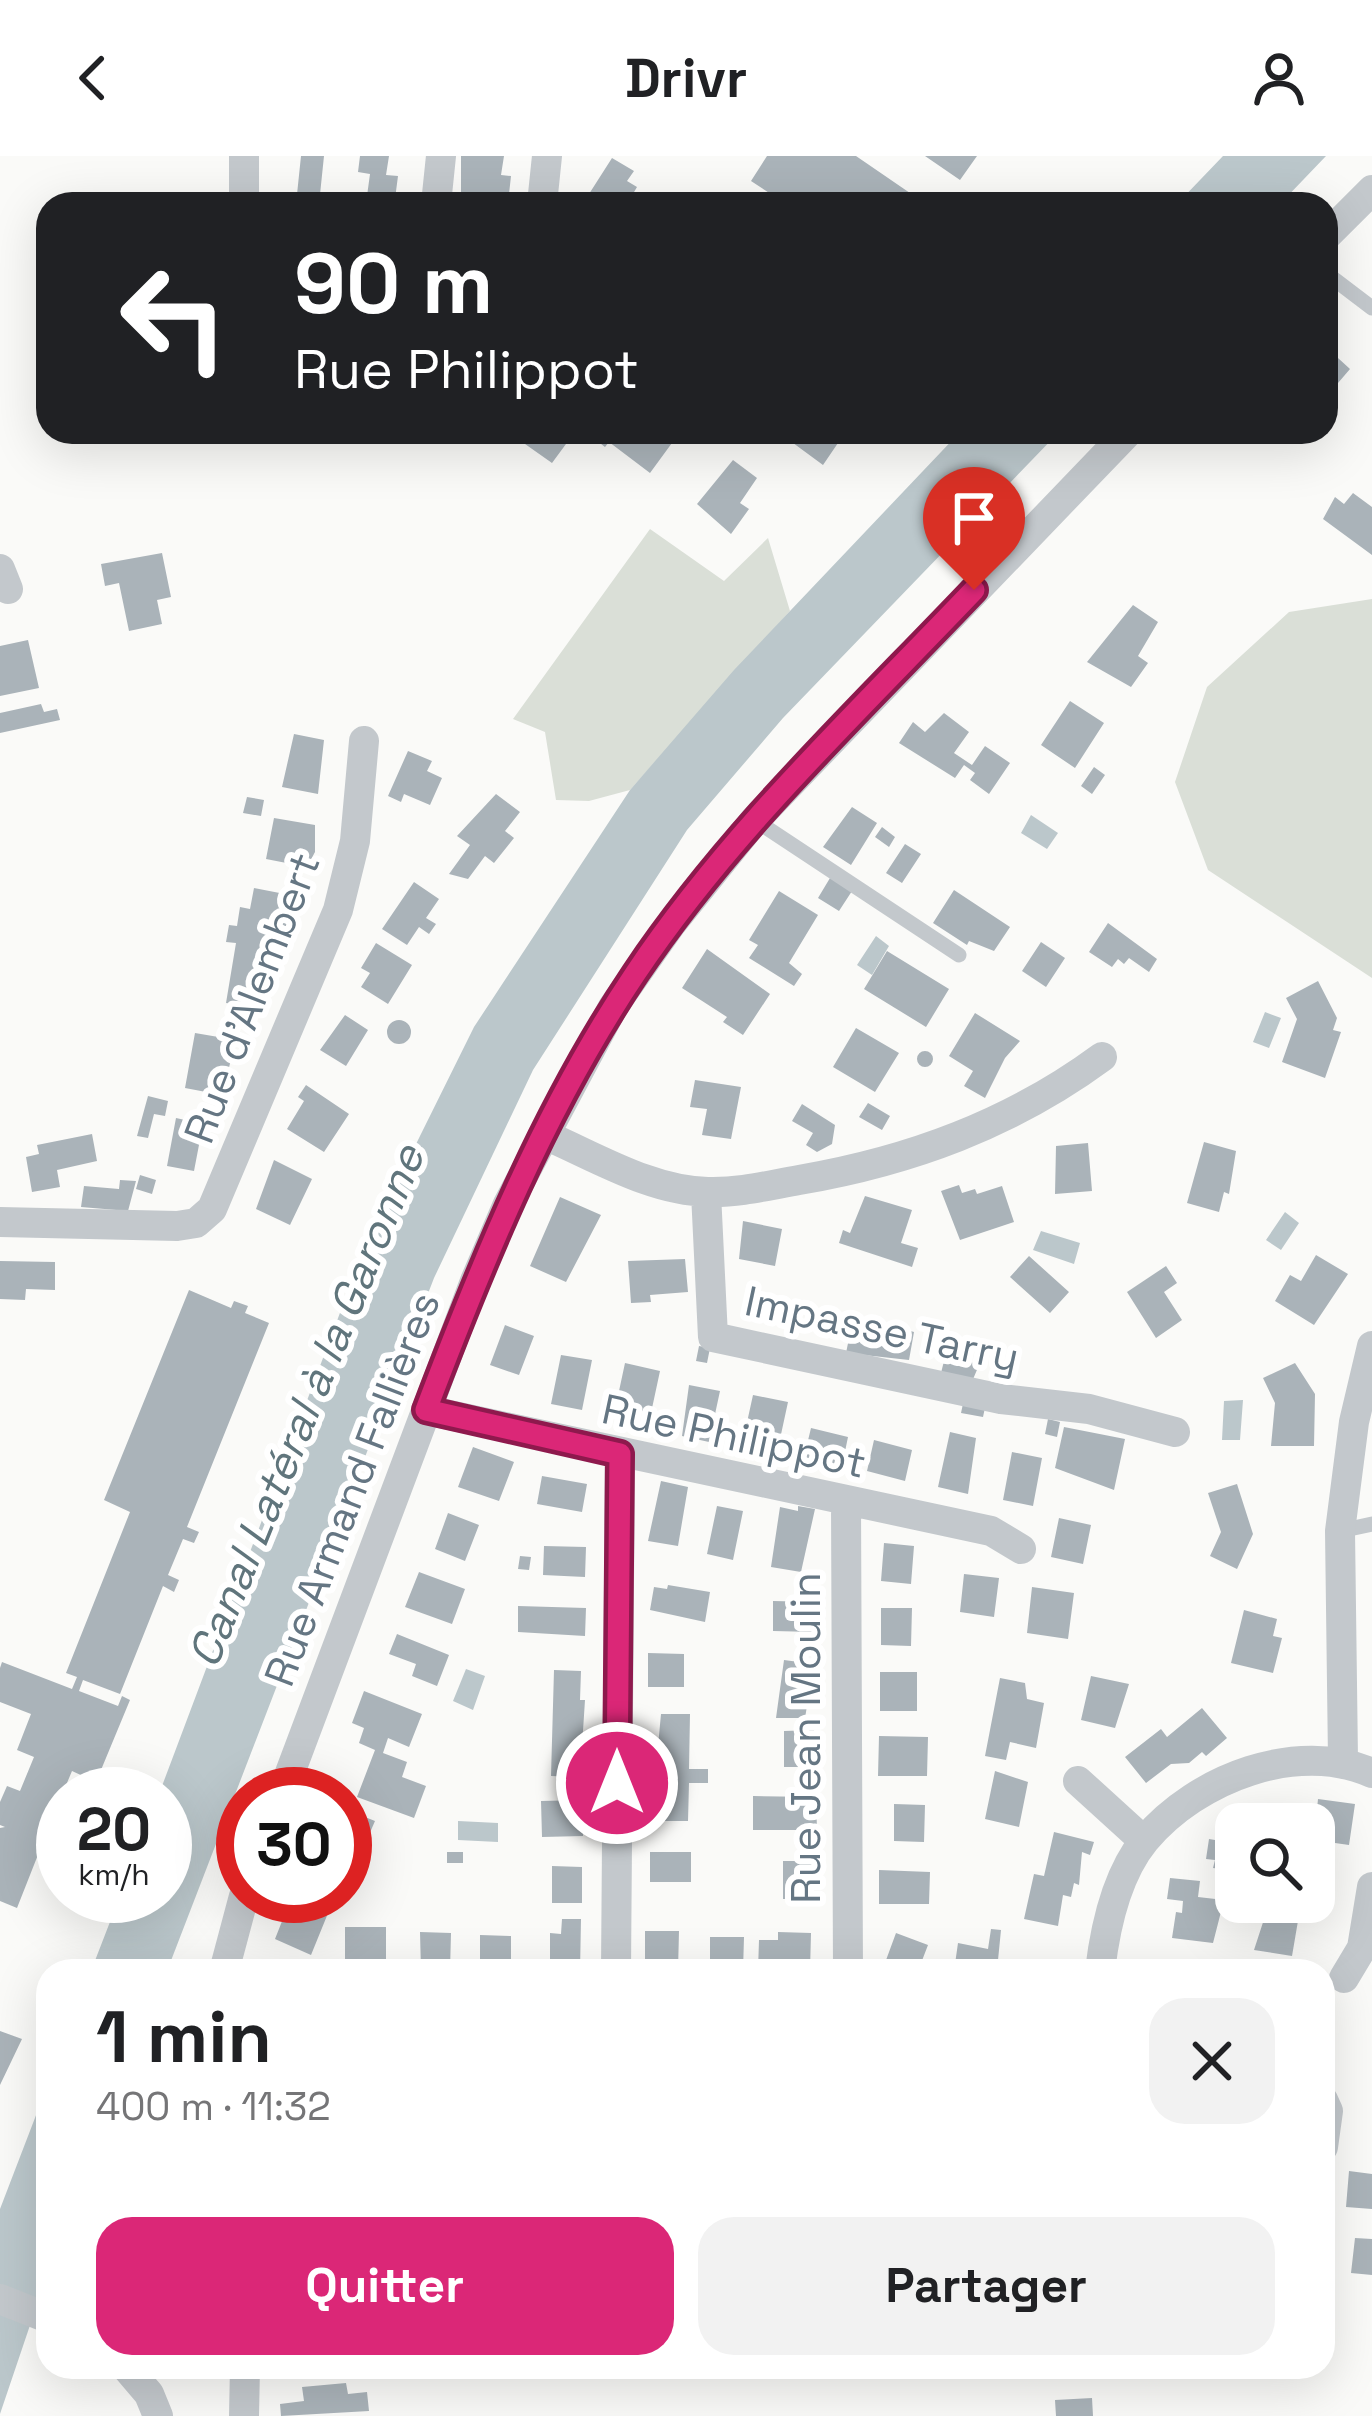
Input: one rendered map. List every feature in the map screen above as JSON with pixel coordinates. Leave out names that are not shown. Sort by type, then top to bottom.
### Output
[{"type":"street","points":[[244,156],[244,192]]},
{"type":"street","points":[[437,192],[441,156]]},
{"type":"street","points":[[543,192],[547,156]]},
{"type":"street","points":[[1338,224],[1372,190]]},
{"type":"street","name":"Rue Armand Fallières","points":[[292,1767],[508,1204],[636,971],[755,820],[1116,444]]},
{"type":"street","name":"Rue d'Alembert","points":[[0,1222],[177,1226],[196,1223],[212,1209],[338,910],[356,841],[364,741]]},
{"type":"street","points":[[545,1135],[651,1181],[706,1192],[823,1176],[945,1144],[1049,1096],[1102,1057]]},
{"type":"street","name":"Impasse Tarry","points":[[706,1192],[713,1336],[1001,1400],[1089,1409],[1175,1432]]},
{"type":"street","points":[[1343,1760],[1340,1531],[1354,1421],[1372,1346]]},
{"type":"street","name":"Rue Philippot","points":[[426,1410],[847,1504],[991,1531],[1021,1550]]},
{"type":"street","points":[[616,1959],[620,1454]]},
{"type":"street","name":"Rue Jean Moulin","points":[[847,1504],[848,1959]]},
{"type":"street","points":[[1102,1959],[1105,1933],[1144,1841],[1172,1816],[1238,1774],[1296,1760],[1343,1760],[1372,1773]]},
{"type":"street","points":[[1078,1780],[1144,1841]]},
{"type":"street","points":[[1344,1978],[1362,1948],[1372,1887]]},
{"type":"street","points":[[227,1959],[237,1923]]},
{"type":"street","points":[[0,2299],[36,2313]]},
{"type":"street","points":[[132,2379],[143,2416]]},
{"type":"street","points":[[135,2379],[158,2416]]},
{"type":"street","points":[[244,2415],[245,2379]]},
{"type":"lane","points":[[1338,282],[1372,308]]},
{"type":"lane","points":[[755,820],[959,955]]},
{"type":"lane","points":[[1340,1531],[1372,1524]]},
{"type":"shaded area","points":[[650,529],[724,581],[768,538],[790,611],[630,790],[589,801],[556,800],[545,732],[513,719]]},
{"type":"shaded area","points":[[1372,599],[1372,978],[1208,870],[1175,782],[1207,687],[1289,612]]},
{"type":"water","points":[[1223,156],[1326,156],[1292,192],[1188,192]]},
{"type":"water","name":"Canal Latéral à la Garonne","points":[[949,444],[1047,444],[783,718],[687,830],[533,1070],[434,1278],[246,1767],[216,1767],[216,1844],[192,1906],[192,1767],[169,1767],[364,1249],[474,1027],[630,790],[734,670]]},
{"type":"water","points":[[1031,815],[1058,833],[1047,849],[1021,833]]},
{"type":"water","points":[[876,936],[889,946],[872,975],[857,965]]},
{"type":"water","points":[[1265,1012],[1281,1018],[1269,1048],[1253,1042]]},
{"type":"water","points":[[1285,1212],[1299,1223],[1281,1250],[1266,1240]]},
{"type":"water","points":[[1041,1231],[1080,1243],[1074,1264],[1033,1250]]},
{"type":"water","points":[[1243,1400],[1240,1440],[1222,1440],[1224,1401]]},
{"type":"water","points":[[466,1669],[485,1676],[473,1710],[453,1701]]},
{"type":"water","points":[[458,1821],[498,1823],[498,1842],[458,1840]]},
{"type":"water","points":[[110,1923],[185,1923],[172,1959],[96,1959]]},
{"type":"water","points":[[36,2115],[36,2308],[0,2414],[0,2209]]},
{"type":"building","points":[[301,156],[324,156],[320,192],[297,192]]},
{"type":"building","points":[[360,156],[389,156],[386,175],[398,176],[396,192],[368,192],[370,174],[358,172]]},
{"type":"building","points":[[461,156],[504,156],[501,175],[511,176],[509,192],[461,192]]},
{"type":"building","points":[[767,156],[856,156],[908,192],[768,192],[751,181]]},
{"type":"building","points":[[925,156],[977,156],[960,180]]},
{"type":"building","points":[[612,158],[634,171],[627,181],[637,187],[634,192],[590,192]]},
{"type":"building","points":[[1338,358],[1350,369],[1338,383]]},
{"type":"building","points":[[525,444],[566,444],[552,463]]},
{"type":"building","points":[[612,444],[671,444],[650,473]]},
{"type":"building","points":[[794,444],[837,444],[823,465]]},
{"type":"building","points":[[733,460],[757,478],[740,503],[749,509],[731,534],[697,504]]},
{"type":"building","points":[[1353,493],[1372,507],[1372,555],[1323,519],[1335,497],[1344,504]]},
{"type":"building","points":[[162,553],[171,597],[157,600],[162,624],[129,631],[119,583],[105,586],[101,564]]},
{"type":"building","points":[[1133,605],[1158,622],[1138,656],[1148,663],[1131,687],[1087,662]]},
{"type":"building","points":[[28,640],[39,688],[0,696],[0,646]]},
{"type":"building","points":[[1070,701],[1104,723],[1075,768],[1041,745]]},
{"type":"building","points":[[41,704],[44,712],[57,709],[60,720],[0,733],[0,713]]},
{"type":"building","points":[[944,713],[969,732],[954,753],[972,765],[985,746],[1010,763],[989,794],[970,780],[975,773],[964,765],[955,778],[899,743],[913,722],[925,732]]},
{"type":"building","points":[[294,734],[324,740],[318,794],[282,787]]},
{"type":"building","points":[[408,751],[432,761],[427,771],[442,778],[430,805],[404,794],[401,802],[388,796]]},
{"type":"building","points":[[1094,767],[1105,775],[1092,794],[1081,786]]},
{"type":"building","points":[[496,794],[520,812],[505,831],[514,838],[494,863],[485,856],[468,879],[449,874],[470,845],[457,836]]},
{"type":"building","points":[[247,797],[264,800],[261,816],[243,813]]},
{"type":"building","points":[[852,807],[877,823],[851,865],[823,847]]},
{"type":"building","points":[[274,818],[315,825],[315,852],[307,867],[266,859]]},
{"type":"building","points":[[882,827],[895,837],[889,847],[875,837]]},
{"type":"building","points":[[905,844],[921,854],[902,883],[886,873]]},
{"type":"building","points":[[830,878],[852,891],[839,911],[818,898]]},
{"type":"building","points":[[414,882],[439,899],[426,918],[436,924],[429,934],[419,927],[407,945],[382,929]]},
{"type":"building","points":[[254,888],[295,896],[278,952],[266,950],[255,1008],[226,1003],[236,943],[226,942],[229,925],[237,926],[240,907],[250,909]]},
{"type":"building","points":[[954,890],[1010,927],[994,951],[969,941],[967,945],[933,923]]},
{"type":"building","points":[[779,891],[818,915],[789,963],[802,974],[794,986],[749,958],[758,945],[749,940]]},
{"type":"building","points":[[1108,923],[1157,959],[1149,972],[1129,958],[1124,964],[1118,959],[1112,967],[1089,952]]},
{"type":"building","points":[[1041,942],[1065,958],[1046,987],[1022,971]]},
{"type":"building","points":[[376,943],[412,965],[388,1004],[361,987],[370,973],[361,968]]},
{"type":"building","points":[[707,949],[770,994],[743,1035],[723,1022],[727,1017],[682,988]]},
{"type":"building","points":[[887,951],[949,989],[926,1027],[864,989]]},
{"type":"building","points":[[1318,981],[1337,1018],[1333,1030],[1341,1032],[1325,1078],[1282,1062],[1297,1019],[1286,998]]},
{"type":"building","points":[[975,1013],[1020,1041],[1005,1058],[985,1098],[964,1086],[973,1071],[949,1056]]},
{"type":"building","points":[[345,1015],[368,1030],[346,1066],[320,1050]]},
{"type":"building","points":[[399,1020],[411,1032],[399,1044],[387,1032]]},
{"type":"building","points":[[856,1028],[899,1053],[875,1092],[833,1067]]},
{"type":"building","points":[[195,1033],[236,1040],[222,1095],[185,1088]]},
{"type":"building","points":[[925,1051],[933,1059],[925,1067],[917,1059]]},
{"type":"building","points":[[695,1080],[741,1087],[731,1139],[702,1135],[707,1109],[690,1107]]},
{"type":"building","points":[[306,1085],[349,1114],[324,1152],[287,1129],[304,1101],[298,1097]]},
{"type":"building","points":[[148,1096],[168,1101],[165,1116],[154,1114],[148,1138],[137,1136]]},
{"type":"building","points":[[868,1103],[890,1116],[882,1130],[859,1117]]},
{"type":"building","points":[[802,1104],[835,1125],[832,1144],[817,1152],[806,1145],[813,1133],[792,1121]]},
{"type":"building","points":[[176,1118],[203,1124],[194,1171],[167,1166]]},
{"type":"building","points":[[92,1134],[97,1161],[57,1170],[60,1187],[32,1192],[26,1157],[39,1154],[37,1145]]},
{"type":"building","points":[[1204,1142],[1236,1151],[1229,1194],[1224,1192],[1219,1212],[1187,1203]]},
{"type":"building","points":[[1088,1143],[1092,1191],[1055,1194],[1056,1146]]},
{"type":"building","points":[[274,1160],[312,1179],[290,1225],[256,1209]]},
{"type":"building","points":[[140,1175],[156,1180],[152,1194],[136,1189]]},
{"type":"building","points":[[120,1180],[136,1181],[128,1211],[81,1207],[84,1186],[119,1189]]},
{"type":"building","points":[[959,1185],[962,1193],[975,1189],[977,1194],[1002,1186],[1014,1222],[960,1240],[941,1191]]},
{"type":"building","points":[[865,1196],[912,1210],[901,1243],[918,1248],[912,1267],[839,1243],[843,1230],[850,1233]]},
{"type":"building","points":[[560,1197],[601,1215],[566,1282],[530,1266]]},
{"type":"building","points":[[743,1221],[782,1229],[775,1266],[739,1259]]},
{"type":"building","points":[[1316,1255],[1348,1274],[1314,1325],[1275,1301],[1290,1275],[1301,1281]]},
{"type":"building","points":[[1029,1256],[1069,1292],[1050,1313],[1010,1277]]},
{"type":"building","points":[[685,1259],[688,1292],[650,1295],[651,1302],[631,1303],[628,1261]]},
{"type":"building","points":[[0,1261],[55,1262],[55,1290],[26,1289],[25,1300],[0,1299]]},
{"type":"building","points":[[1166,1266],[1177,1283],[1164,1292],[1182,1320],[1156,1338],[1127,1292]]},
{"type":"building","points":[[189,1290],[231,1308],[234,1301],[248,1306],[245,1313],[269,1323],[187,1527],[199,1532],[194,1543],[183,1539],[168,1575],[179,1580],[174,1592],[163,1586],[120,1694],[83,1680],[79,1691],[118,1706],[122,1696],[130,1700],[102,1767],[36,1767],[36,1860],[17,1908],[0,1901],[0,1828],[5,1827],[0,1825],[0,1802],[7,1786],[20,1791],[34,1757],[17,1750],[31,1714],[0,1702],[0,1668],[2,1662],[72,1689],[77,1677],[66,1673],[130,1512],[104,1500]]},
{"type":"building","points":[[854,1314],[914,1332],[909,1360],[846,1353]]},
{"type":"building","points":[[505,1325],[534,1336],[519,1375],[490,1365]]},
{"type":"building","points":[[699,1346],[710,1348],[707,1363],[696,1361]]},
{"type":"building","points":[[946,1353],[979,1365],[971,1384],[940,1377]]},
{"type":"building","points":[[561,1355],[592,1360],[582,1410],[551,1404]]},
{"type":"building","points":[[625,1363],[660,1371],[651,1413],[616,1405]]},
{"type":"building","points":[[1295,1363],[1315,1394],[1314,1446],[1271,1446],[1275,1403],[1263,1378]]},
{"type":"building","points":[[689,1385],[720,1391],[709,1442],[682,1436]]},
{"type":"building","points":[[753,1395],[788,1402],[777,1453],[742,1445]]},
{"type":"building","points":[[964,1399],[986,1403],[983,1417],[961,1413]]},
{"type":"building","points":[[1048,1419],[1060,1422],[1057,1437],[1045,1434]]},
{"type":"building","points":[[1064,1427],[1125,1439],[1114,1490],[1055,1468]]},
{"type":"building","points":[[811,1428],[848,1437],[842,1466],[804,1457]]},
{"type":"building","points":[[950,1432],[976,1438],[968,1494],[938,1487]]},
{"type":"building","points":[[874,1440],[912,1450],[905,1481],[867,1471]]},
{"type":"building","points":[[473,1447],[514,1462],[499,1501],[458,1487]]},
{"type":"building","points":[[1012,1452],[1042,1458],[1033,1506],[1003,1500]]},
{"type":"building","points":[[542,1476],[587,1484],[582,1512],[537,1504]]},
{"type":"building","points":[[661,1481],[688,1487],[678,1546],[648,1541]]},
{"type":"building","points":[[1237,1484],[1253,1534],[1237,1569],[1210,1556],[1221,1532],[1208,1493]]},
{"type":"building","points":[[717,1506],[743,1511],[733,1560],[707,1554]]},
{"type":"building","points":[[798,1506],[815,1509],[801,1572],[771,1567],[780,1507],[798,1511]]},
{"type":"building","points":[[448,1513],[479,1525],[465,1561],[435,1549]]},
{"type":"building","points":[[1059,1518],[1091,1525],[1083,1564],[1051,1557]]},
{"type":"building","points":[[884,1543],[914,1546],[911,1584],[881,1581]]},
{"type":"building","points":[[544,1546],[586,1547],[585,1577],[543,1575]]},
{"type":"building","points":[[520,1556],[531,1557],[529,1570],[518,1569]]},
{"type":"building","points":[[419,1572],[465,1589],[452,1624],[405,1607]]},
{"type":"building","points":[[964,1574],[999,1578],[994,1617],[960,1612]]},
{"type":"building","points":[[668,1585],[710,1592],[705,1622],[650,1610],[654,1587],[667,1589]]},
{"type":"building","points":[[1032,1587],[1074,1593],[1068,1639],[1027,1633]]},
{"type":"building","points":[[773,1601],[816,1602],[815,1632],[773,1631]]},
{"type":"building","points":[[518,1606],[586,1608],[585,1636],[518,1632]]},
{"type":"building","points":[[881,1608],[912,1608],[911,1646],[881,1645]]},
{"type":"building","points":[[1244,1610],[1277,1619],[1273,1636],[1282,1638],[1273,1673],[1231,1663]]},
{"type":"building","points":[[397,1634],[449,1655],[437,1686],[412,1676],[416,1664],[389,1654]]},
{"type":"building","points":[[648,1653],[684,1654],[684,1687],[648,1687]]},
{"type":"building","points":[[784,1660],[814,1664],[805,1718],[776,1718]]},
{"type":"building","points":[[554,1670],[581,1671],[580,1700],[585,1700],[580,1777],[551,1776]]},
{"type":"building","points":[[880,1672],[917,1672],[917,1711],[880,1711]]},
{"type":"building","points":[[1091,1676],[1129,1684],[1115,1728],[1081,1720]]},
{"type":"building","points":[[1000,1678],[1025,1683],[1027,1699],[1044,1703],[1036,1748],[1010,1742],[1006,1760],[985,1756]]},
{"type":"building","points":[[364,1691],[422,1714],[409,1747],[388,1738],[383,1753],[407,1762],[402,1777],[426,1786],[414,1818],[372,1803],[368,1767],[375,1750],[359,1743],[364,1728],[352,1723]]},
{"type":"building","points":[[1202,1708],[1227,1738],[1206,1756],[1202,1752],[1189,1763],[1171,1764],[1146,1783],[1125,1757],[1161,1729],[1167,1737]]},
{"type":"building","points":[[661,1714],[690,1714],[689,1769],[708,1769],[708,1783],[689,1783],[688,1821],[651,1821]]},
{"type":"building","points":[[814,1730],[814,1767],[784,1767],[784,1731]]},
{"type":"building","points":[[879,1736],[928,1737],[927,1776],[878,1776]]},
{"type":"building","points":[[995,1771],[1028,1782],[1019,1827],[985,1819]]},
{"type":"building","points":[[753,1796],[816,1797],[817,1830],[753,1830]]},
{"type":"building","points":[[1318,1799],[1355,1804],[1349,1845],[1335,1843],[1335,1803],[1318,1803]]},
{"type":"building","points":[[583,1800],[583,1836],[542,1837],[541,1801]]},
{"type":"building","points":[[894,1804],[925,1805],[924,1842],[894,1841]]},
{"type":"building","points":[[1054,1832],[1094,1842],[1090,1855],[1082,1852],[1079,1885],[1074,1883],[1071,1897],[1063,1895],[1058,1926],[1024,1919],[1034,1874],[1044,1876]]},
{"type":"building","points":[[1209,1839],[1215,1840],[1215,1860],[1206,1859]]},
{"type":"building","points":[[447,1852],[463,1852],[463,1863],[447,1863]]},
{"type":"building","points":[[650,1852],[691,1852],[691,1882],[650,1882]]},
{"type":"building","points":[[783,1861],[812,1861],[811,1899],[783,1899]]},
{"type":"building","points":[[552,1866],[582,1867],[582,1903],[552,1903]]},
{"type":"building","points":[[879,1870],[930,1872],[929,1904],[879,1904]]},
{"type":"building","points":[[1170,1878],[1200,1881],[1198,1897],[1215,1899],[1218,1923],[1213,1943],[1172,1938],[1183,1901],[1167,1899]]},
{"type":"building","points":[[562,1919],[581,1919],[580,1959],[550,1959],[550,1933],[561,1934]]},
{"type":"building","points":[[281,1923],[324,1923],[311,1955],[275,1939]]},
{"type":"building","points":[[1263,1923],[1298,1923],[1292,1956],[1254,1950]]},
{"type":"building","points":[[345,1927],[386,1927],[386,1959],[345,1959]]},
{"type":"building","points":[[991,1929],[1001,1930],[998,1959],[956,1959],[958,1943],[988,1949]]},
{"type":"building","points":[[645,1931],[679,1931],[678,1959],[645,1959]]},
{"type":"building","points":[[420,1932],[451,1933],[450,1959],[421,1959]]},
{"type":"building","points":[[778,1932],[811,1933],[810,1959],[758,1959],[759,1940],[778,1940]]},
{"type":"building","points":[[896,1933],[928,1945],[923,1959],[886,1959]]},
{"type":"building","points":[[480,1935],[511,1936],[511,1959],[480,1959]]},
{"type":"building","points":[[710,1937],[744,1937],[743,1959],[710,1959]]},
{"type":"building","points":[[0,2031],[22,2039],[0,2085]]},
{"type":"building","points":[[1349,2171],[1372,2174],[1372,2209],[1346,2207]]},
{"type":"building","points":[[1355,2238],[1372,2239],[1372,2275],[1351,2273]]},
{"type":"building","points":[[346,2383],[348,2394],[367,2392],[369,2411],[281,2416],[280,2404],[304,2401],[302,2387]]},
{"type":"building","points":[[1092,2398],[1093,2416],[1056,2416],[1055,2400]]},
{"type":"route","points":[[617,1783],[620,1454],[426,1410],[508,1204],[636,971],[755,820],[974,590]]}]
